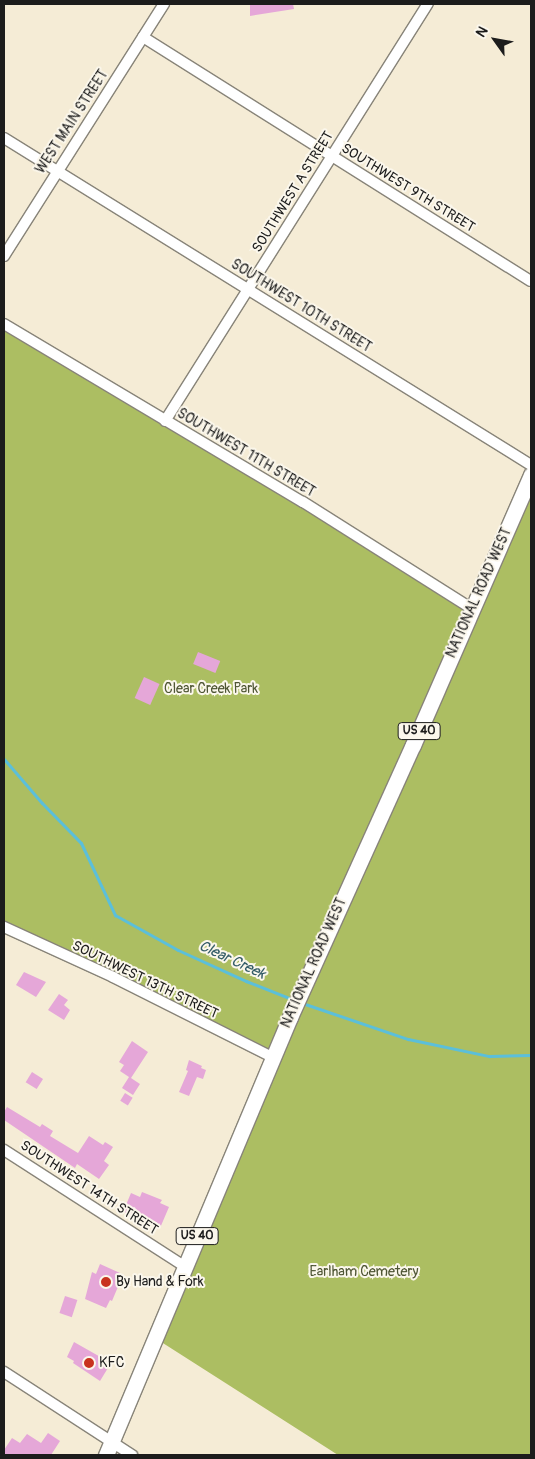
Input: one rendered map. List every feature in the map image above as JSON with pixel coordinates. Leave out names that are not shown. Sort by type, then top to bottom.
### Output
[{"type":"main road","name":"NATIONAL ROAD WEST","points":[[109,1449],[184,1266],[290,1017],[531,475]]},
{"type":"street","name":"WEST MAIN STREET","points":[[4,256],[164,4]]},
{"type":"street","name":"SOUTHWEST A STREET","points":[[165,421],[428,4]]},
{"type":"street","name":"SOUTHWEST 9TH STREET","points":[[143,36],[531,281]]},
{"type":"street","name":"SOUTHWEST 10TH STREET","points":[[4,138],[531,465]]},
{"type":"street","name":"SOUTHWEST 11TH STREET","points":[[4,324],[303,502],[472,609]]},
{"type":"street","name":"SOUTHWEST 13TH STREET","points":[[4,927],[113,977],[274,1058]]},
{"type":"street","name":"SOUTHWEST 14TH STREET","points":[[4,1150],[184,1266]]},
{"type":"street","points":[[4,1372],[109,1449],[132,1455]]},
{"type":"green space","points":[[4,324],[472,609],[531,475],[531,1455],[338,1455],[155,1338],[273,1058],[4,927]]},
{"type":"building","points":[[250,4],[293,4],[294,9],[250,16]]},
{"type":"building","points":[[198,652],[220,661],[215,673],[193,664]]},
{"type":"building","points":[[144,677],[160,684],[150,705],[135,698]]},
{"type":"building","points":[[24,972],[46,982],[36,997],[16,985]]},
{"type":"building","points":[[59,994],[68,1000],[64,1005],[70,1010],[64,1020],[48,1010]]},
{"type":"building","points":[[132,1041],[148,1052],[131,1078],[140,1084],[133,1095],[122,1088],[129,1077],[120,1071],[124,1065],[119,1062]]},
{"type":"building","points":[[189,1060],[206,1070],[203,1079],[197,1077],[189,1096],[179,1092],[188,1071],[186,1070]]},
{"type":"building","points":[[32,1072],[43,1079],[37,1089],[26,1082]]},
{"type":"building","points":[[125,1093],[133,1098],[128,1105],[120,1101]]},
{"type":"building","points":[[7,1107],[40,1127],[42,1124],[53,1131],[50,1136],[78,1153],[89,1136],[103,1145],[105,1142],[113,1147],[104,1161],[109,1165],[99,1179],[77,1164],[75,1168],[4,1120],[4,1112]]},
{"type":"building","points":[[142,1192],[162,1200],[160,1203],[169,1207],[160,1228],[123,1212],[131,1193],[140,1197]]},
{"type":"building","points":[[100,1264],[120,1273],[117,1280],[120,1282],[112,1301],[110,1300],[106,1308],[85,1299],[92,1272],[96,1274]]},
{"type":"building","points":[[65,1296],[77,1300],[72,1317],[59,1313]]},
{"type":"building","points":[[74,1342],[111,1363],[100,1381],[67,1357]]},
{"type":"building","points":[[48,1433],[60,1441],[51,1455],[4,1455],[4,1450],[12,1438],[20,1443],[27,1434],[41,1443]]},
{"type":"waterway","name":"Clear Creek","points":[[4,759],[42,803],[81,843],[115,915],[178,950],[246,981],[294,1000]]},
{"type":"waterway","name":"Clear Creek","points":[[302,1003],[408,1039],[489,1056],[531,1055]]},
{"type":"place","name":"By Hand & Fork","points":[[106,1282]]},
{"type":"place","name":"KFC","points":[[89,1363]]},
{"type":"park label","name":"Clear Creek Park","points":[[211,689]]},
{"type":"park label","name":"Earlham Cemetery","points":[[364,1272]]}]
